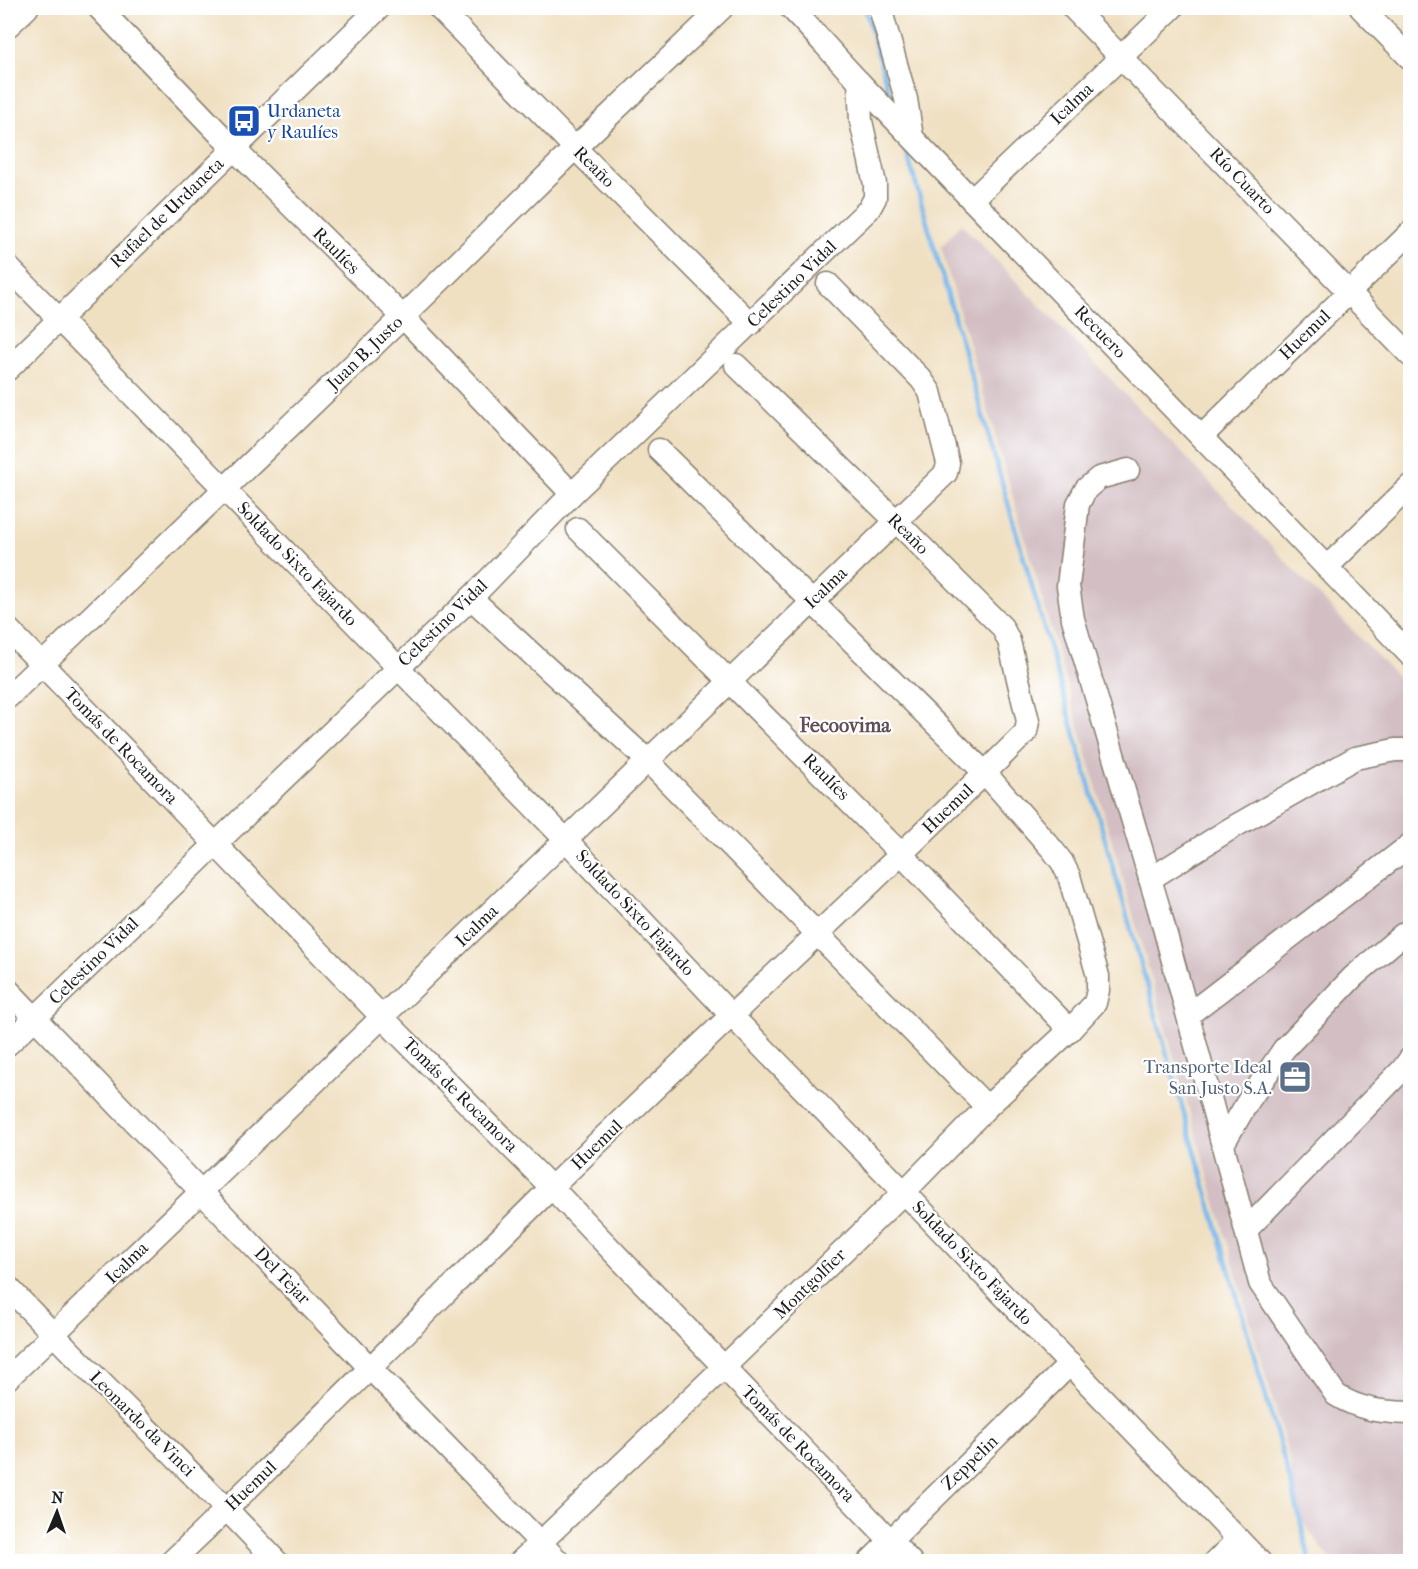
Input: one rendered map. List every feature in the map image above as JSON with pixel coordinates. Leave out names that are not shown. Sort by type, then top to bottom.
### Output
[{"type":"street","points":[[8,26],[27,8]]},
{"type":"street","name":"Raulíes","points":[[99,8],[233,148],[403,317],[572,494]]},
{"type":"street","name":"Rafael de Urdaneta","points":[[8,369],[379,8]]},
{"type":"street","name":"Reaño","points":[[439,8],[751,324]]},
{"type":"street","name":"Juan B. Justo","points":[[8,697],[722,8]]},
{"type":"street","name":"Recuero","points":[[791,8],[859,82],[1410,655]]},
{"type":"street","points":[[880,8],[906,99],[912,137]]},
{"type":"street","name":"Río Cuarto","points":[[1073,8],[1410,355]]},
{"type":"street","name":"Icalma","points":[[972,200],[1172,8]]},
{"type":"street","points":[[1362,8],[1410,58]]},
{"type":"street","name":"Celestino Vidal","points":[[8,1044],[471,598],[572,494],[869,209],[875,198],[875,184],[861,121],[859,82]]},
{"type":"street","name":"Huemul","points":[[1201,437],[1410,233]]},
{"type":"street","name":"Soldado Sixto Fajardo","points":[[8,267],[566,840],[732,1016],[1260,1562]]},
{"type":"street","name":"Icalma","points":[[8,1378],[946,473],[948,463],[930,392],[921,379],[828,284]]},
{"type":"street","name":"Reaño","points":[[736,365],[1002,627],[1009,641],[1028,721],[1026,732]]},
{"type":"street","points":[[659,450],[985,773]]},
{"type":"street","points":[[1128,470],[1098,478],[1086,489],[1078,504],[1068,586],[1073,620],[1150,879],[1260,1282],[1336,1395],[1350,1404],[1369,1410],[1410,1413]]},
{"type":"street","points":[[1327,567],[1410,486]]},
{"type":"street","name":"Raulíes","points":[[578,528],[902,854],[1070,1030]]},
{"type":"street","points":[[471,598],[647,760],[987,1107]]},
{"type":"street","name":"Tomás de Rocamora","points":[[8,629],[382,1017],[552,1188],[911,1562]]},
{"type":"street","name":"Huemul","points":[[171,1562],[552,1188],[902,854],[1026,732]]},
{"type":"street","points":[[1150,879],[1230,829],[1355,758],[1395,750],[1410,750]]},
{"type":"street","name":"Montgolfier","points":[[520,1562],[724,1367],[1095,1003],[1098,976],[1070,876],[1052,849],[985,773]]},
{"type":"street","points":[[1188,1015],[1410,845]]},
{"type":"street","points":[[1223,1144],[1247,1103],[1284,1049],[1353,977],[1410,930]]},
{"type":"street","name":"Del Tejar","points":[[8,990],[559,1562]]},
{"type":"street","points":[[1246,1230],[1402,1070],[1410,1059]]},
{"type":"street","name":"Leonardo da Vinci","points":[[8,1287],[277,1562]]},
{"type":"street","name":"Zeppelin","points":[[869,1562],[1070,1364]]},
{"type":"street","points":[[1215,1562],[1238,1539]]},
{"type":"shaded area","name":"Transporte Ideal San Justo S.A.","points":[[961,224],[1410,690],[1410,1561],[1331,1561],[1295,1511],[1291,1464],[941,247]]},
{"type":"waterway","points":[[865,8],[892,103]]},
{"type":"waterway","points":[[904,143],[1294,1494],[1310,1562]]},
{"type":"place","name":"Urdaneta y Raulíes","points":[[244,121]]},
{"type":"place","name":"Transporte Ideal San Justo S.A.","points":[[1295,1077]]},
{"type":"district","name":"Fecoovima","points":[[845,725]]}]
